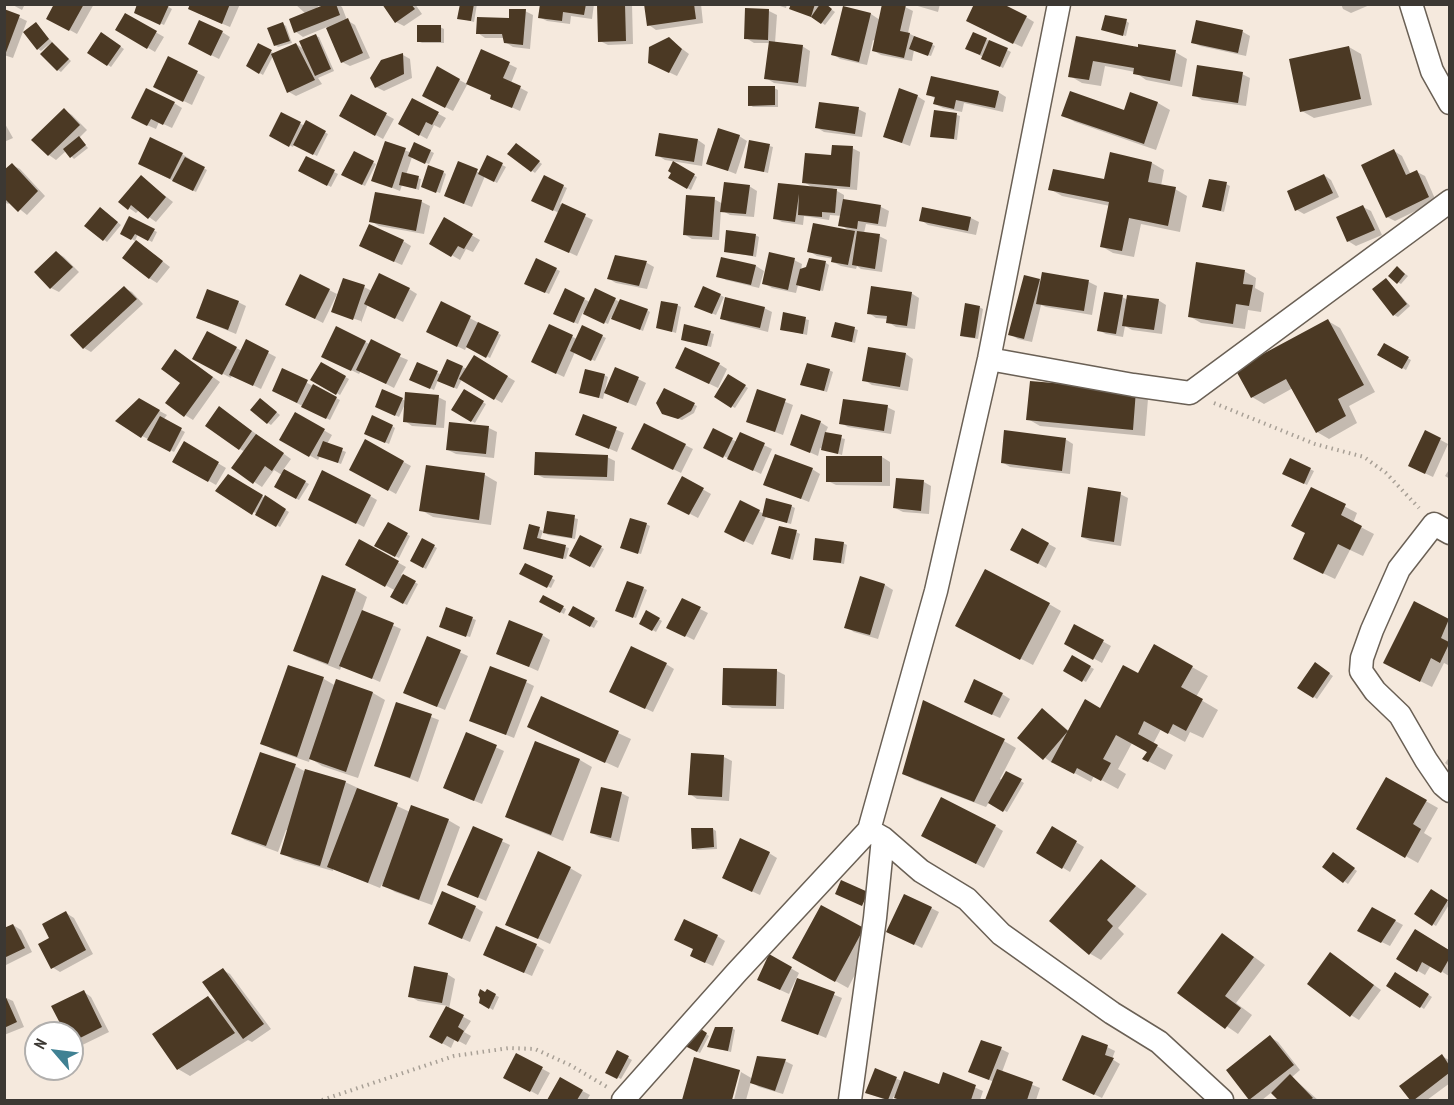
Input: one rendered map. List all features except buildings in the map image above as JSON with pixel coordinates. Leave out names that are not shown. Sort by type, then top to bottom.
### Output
[{"type":"street","points":[[850,1101],[875,918],[876,834],[936,591],[989,359],[1059,4]]},
{"type":"street","points":[[1411,4],[1432,71],[1449,103]]},
{"type":"street","points":[[989,359],[1190,393],[1449,201]]},
{"type":"street","points":[[1442,529],[1400,569],[1372,630],[1362,658],[1361,671],[1374,691],[1400,715],[1426,760],[1449,791]]},
{"type":"street","points":[[624,1100],[737,972],[876,834]]},
{"type":"street","points":[[876,834],[921,871],[967,899],[1001,934],[1159,1042],[1222,1101]]},
{"type":"path","points":[[1190,393],[1315,444],[1345,450],[1364,457],[1386,473],[1442,529]]},
{"type":"path","points":[[322,1101],[454,1056],[509,1048],[535,1049],[570,1065],[624,1100]]}]
